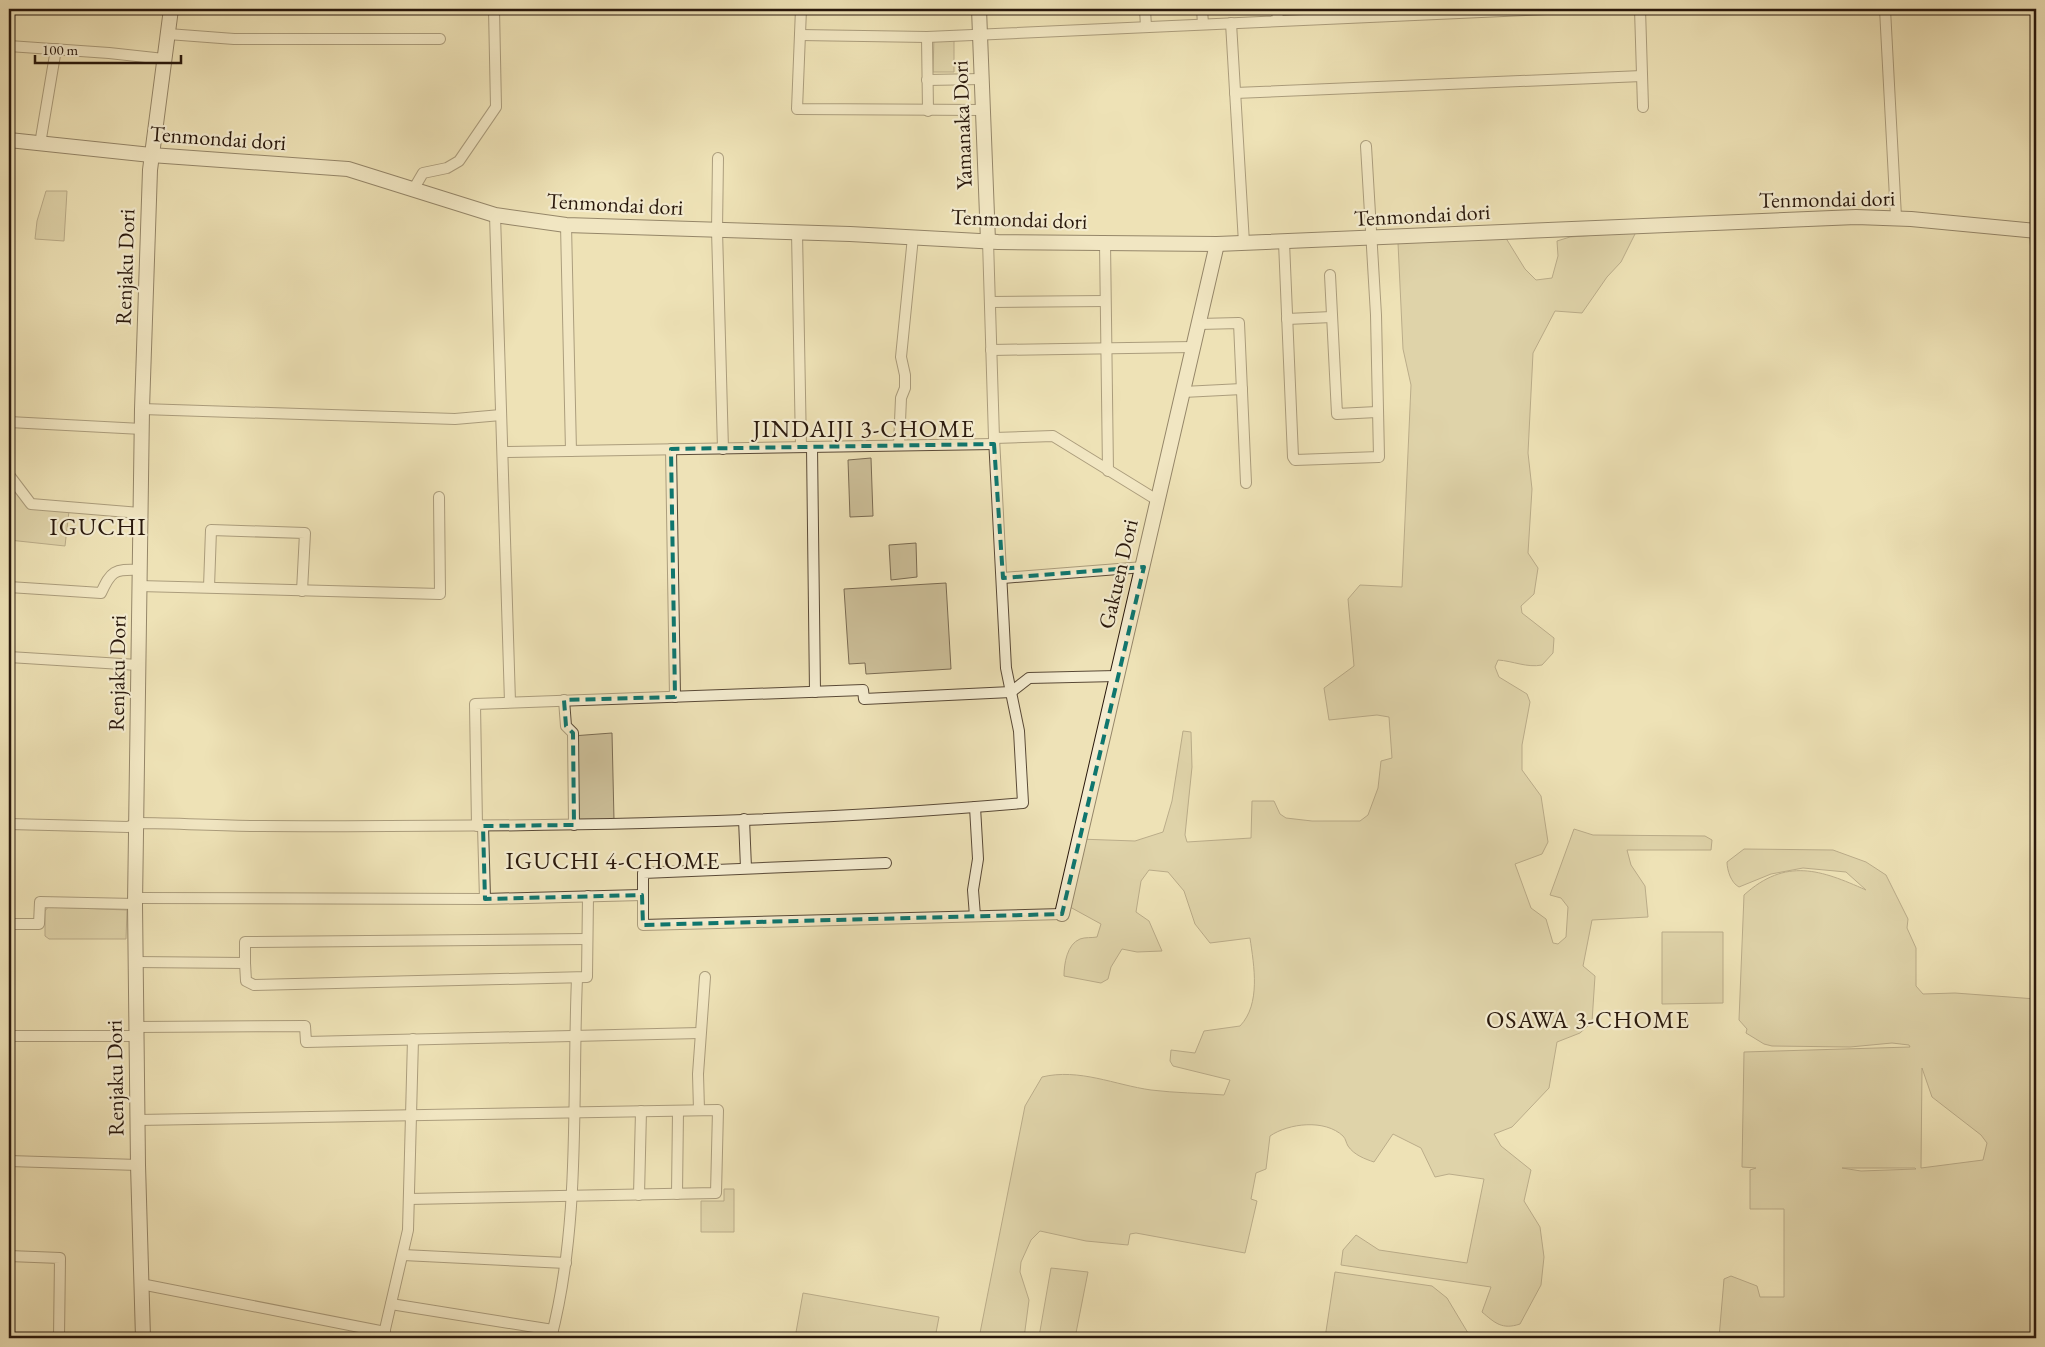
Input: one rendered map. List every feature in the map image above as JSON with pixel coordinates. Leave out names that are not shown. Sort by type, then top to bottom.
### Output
[{"type":"main road","name":"Renjaku Dori","points":[[143,1338],[135,962],[142,409],[151,155],[171,9]]},
{"type":"main road","name":"Yamanaka Dori","points":[[980,9],[988,241]]},
{"type":"main road","name":"Tenmondai dori","points":[[9,140],[151,155],[348,170],[495,215],[566,225],[797,232],[988,241],[1217,244],[1824,218],[1896,217],[2036,231]]},
{"type":"main road","name":"Gakuen Dori","points":[[1062,914],[1116,676],[1144,567],[1157,500],[1217,244]]},
{"type":"street","points":[[413,190],[423,172],[447,168],[459,161],[496,108],[494,9]]},
{"type":"street","points":[[801,9],[798,109],[983,110]]},
{"type":"street","points":[[1145,9],[1146,27]]},
{"type":"street","points":[[1202,9],[1202,24]]},
{"type":"street","points":[[1278,9],[1278,21]]},
{"type":"street","points":[[800,35],[927,37],[1546,9]]},
{"type":"street","points":[[1640,9],[1644,107]]},
{"type":"street","points":[[1885,9],[1896,217]]},
{"type":"street","points":[[1231,23],[1244,243]]},
{"type":"street","points":[[168,34],[234,39],[440,39]]},
{"type":"street","points":[[927,37],[928,111]]},
{"type":"street","points":[[9,46],[164,59]]},
{"type":"street","points":[[40,144],[56,49]]},
{"type":"street","points":[[1236,93],[1642,76]]},
{"type":"street","points":[[927,80],[982,79]]},
{"type":"street","points":[[1284,242],[1295,460],[1379,457],[1373,238],[1366,146]]},
{"type":"street","points":[[718,158],[717,230],[723,449]]},
{"type":"street","points":[[495,215],[510,702]]},
{"type":"street","points":[[566,225],[571,451]]},
{"type":"street","points":[[2036,231],[2036,246]]},
{"type":"street","points":[[797,232],[801,447]]},
{"type":"street","points":[[899,445],[901,398],[905,388],[905,375],[901,357],[913,237]]},
{"type":"street","points":[[9,824],[128,827],[136,823],[259,826],[574,825],[920,812],[1023,803],[1019,731],[1006,668],[1003,578],[994,441],[988,241]]},
{"type":"street","points":[[1105,243],[1108,471]]},
{"type":"street","points":[[1330,275],[1337,414],[1378,412]]},
{"type":"street","points":[[990,302],[1106,301]]},
{"type":"street","points":[[1287,318],[1332,317]]},
{"type":"street","points":[[1199,324],[1238,323],[1246,483]]},
{"type":"street","points":[[991,350],[1193,347]]},
{"type":"street","points":[[1183,392],[1242,389]]},
{"type":"street","points":[[142,409],[455,419],[501,415]]},
{"type":"street","points":[[9,422],[142,429]]},
{"type":"street","points":[[503,452],[899,445],[994,441],[1053,436],[1157,500]]},
{"type":"street","points":[[812,447],[815,692]]},
{"type":"street","points":[[671,449],[676,697]]},
{"type":"street","points":[[9,475],[31,504],[140,513]]},
{"type":"street","points":[[139,586],[440,594],[439,497]]},
{"type":"street","points":[[209,587],[211,530],[305,533],[302,591]]},
{"type":"street","points":[[1003,578],[1144,567]]},
{"type":"street","points":[[9,588],[101,593],[109,575],[120,570],[139,570]]},
{"type":"street","points":[[9,657],[138,665]]},
{"type":"street","points":[[485,899],[475,704],[863,690],[864,699],[1011,692],[1029,678],[1116,676]]},
{"type":"street","points":[[564,700],[566,726],[573,733],[574,825]]},
{"type":"street","points":[[975,807],[978,860],[974,890],[975,916]]},
{"type":"street","points":[[744,819],[746,868]]},
{"type":"street","points":[[886,863],[643,872],[643,924],[1062,914]]},
{"type":"street","points":[[9,924],[39,924],[40,902],[485,899],[642,895]]},
{"type":"street","points":[[587,939],[245,942],[246,981],[254,985],[587,977],[588,896]]},
{"type":"street","points":[[135,962],[245,963]]},
{"type":"street","points":[[699,1110],[700,1033],[705,977]]},
{"type":"street","points":[[391,1304],[552,1334],[570,1234],[577,978]]},
{"type":"street","points":[[9,1036],[304,1026],[306,1042],[700,1033]]},
{"type":"street","points":[[141,1284],[384,1335],[408,1230],[413,1039]]},
{"type":"street","points":[[137,1120],[718,1110],[716,1193],[409,1199]]},
{"type":"street","points":[[677,1194],[678,1111]]},
{"type":"street","points":[[639,1195],[641,1112]]},
{"type":"street","points":[[9,1161],[138,1166]]},
{"type":"street","points":[[9,1256],[60,1258],[59,1338]]},
{"type":"street","points":[[403,1256],[566,1263]]},
{"type":"highlighted area","points":[[994,444],[1003,578],[1144,567],[1062,914],[643,925],[642,895],[485,899],[483,826],[574,825],[573,733],[566,726],[564,700],[675,697],[671,449]]},
{"type":"shaded area","points":[[934,37],[954,37],[954,72],[933,72]]},
{"type":"shaded area","points":[[46,191],[67,191],[64,241],[35,239],[37,221]]},
{"type":"shaded area","points":[[1636,232],[1621,262],[1607,277],[1582,313],[1555,311],[1533,353],[1528,453],[1532,489],[1528,553],[1538,568],[1534,594],[1521,606],[1522,613],[1554,638],[1553,653],[1542,665],[1531,666],[1498,660],[1495,667],[1499,677],[1527,694],[1530,702],[1522,745],[1522,770],[1541,796],[1548,842],[1542,854],[1515,864],[1531,908],[1546,919],[1553,943],[1558,944],[1566,937],[1568,907],[1561,898],[1550,895],[1574,829],[1593,835],[1705,836],[1712,840],[1711,850],[1627,850],[1631,865],[1645,886],[1648,917],[1592,920],[1583,966],[1595,976],[1592,1022],[1580,1033],[1557,1042],[1549,1088],[1512,1127],[1494,1134],[1501,1146],[1531,1170],[1524,1201],[1540,1227],[1544,1257],[1541,1285],[1520,1324],[1503,1326],[1482,1312],[1491,1287],[1341,1265],[1343,1250],[1356,1235],[1379,1250],[1467,1263],[1484,1179],[1449,1174],[1435,1177],[1421,1148],[1393,1134],[1374,1162],[1353,1152],[1344,1137],[1335,1131],[1327,1127],[1307,1125],[1287,1128],[1270,1136],[1266,1169],[1256,1173],[1251,1199],[1257,1201],[1245,1253],[1136,1233],[1130,1234],[1128,1245],[1086,1241],[1040,1231],[1031,1240],[1021,1262],[1020,1272],[1029,1300],[1024,1338],[979,1338],[1025,1106],[1042,1077],[1056,1075],[1083,1076],[1151,1090],[1224,1095],[1230,1080],[1173,1066],[1170,1061],[1171,1050],[1195,1053],[1204,1031],[1240,1026],[1247,1017],[1251,1007],[1254,972],[1250,938],[1210,943],[1195,924],[1184,891],[1168,872],[1149,870],[1141,881],[1136,912],[1149,921],[1162,951],[1137,952],[1122,949],[1111,967],[1108,979],[1101,983],[1064,976],[1066,960],[1072,945],[1080,939],[1097,937],[1101,924],[1070,907],[1079,839],[1135,841],[1163,832],[1172,801],[1183,731],[1191,732],[1192,767],[1185,835],[1187,842],[1251,838],[1252,801],[1274,801],[1280,814],[1286,818],[1312,821],[1360,821],[1368,815],[1378,788],[1381,761],[1392,758],[1389,717],[1377,715],[1329,720],[1324,688],[1354,666],[1348,599],[1360,585],[1402,587],[1411,385],[1403,349],[1398,243],[1504,235],[1525,269],[1536,280],[1552,278],[1558,256],[1557,241],[1570,237]]},
{"type":"shaded area","points":[[871,458],[873,516],[850,517],[848,460]]},
{"type":"shaded area","points":[[9,485],[30,507],[69,511],[65,546],[9,540]]},
{"type":"shaded area","points":[[916,543],[917,577],[891,580],[889,545]]},
{"type":"shaded area","points":[[946,583],[951,669],[866,674],[865,663],[849,664],[844,589]]},
{"type":"shaded area","points":[[612,733],[614,820],[577,820],[572,736]]},
{"type":"shaded area","points":[[1744,849],[1833,850],[1866,862],[1886,875],[1908,919],[1907,928],[1916,948],[1916,986],[1923,994],[1955,993],[2036,999],[2036,1338],[1719,1338],[1724,1279],[1731,1276],[1757,1286],[1760,1297],[1784,1297],[1784,1209],[1750,1209],[1750,1170],[1756,1168],[1742,1167],[1744,1052],[1910,1047],[1909,1045],[1892,1043],[1850,1047],[1772,1046],[1764,1044],[1746,1033],[1747,1029],[1739,1020],[1744,895],[1759,883],[1774,875],[1789,871],[1819,873],[1866,890],[1846,872],[1803,868],[1771,874],[1739,887],[1730,876],[1727,862]],"holes":[[[1922,1068],[1932,1097],[1981,1135],[1987,1143],[1983,1160],[1921,1168]],[[1842,1168],[1915,1168],[1916,1169],[1861,1171]]]},
{"type":"shaded area","points":[[48,907],[127,910],[126,939],[49,939],[45,936],[45,911]]},
{"type":"shaded area","points":[[1662,932],[1723,932],[1723,1003],[1662,1004]]},
{"type":"shaded area","points":[[724,1189],[734,1189],[734,1232],[701,1232],[701,1201],[724,1201]]},
{"type":"shaded area","points":[[1051,1268],[1088,1272],[1075,1338],[1037,1338],[1040,1331]]},
{"type":"shaded area","points":[[1335,1272],[1432,1286],[1447,1298],[1471,1338],[1325,1338]]},
{"type":"shaded area","points":[[803,1293],[939,1317],[935,1338],[795,1338]]},
{"type":"district","name":"JINDAIJI 3-CHOME","points":[[864,428]]},
{"type":"district","name":"IGUCHI","points":[[98,526]]},
{"type":"district","name":"IGUCHI 4-CHOME","points":[[613,860]]},
{"type":"district","name":"OSAWA 3-CHOME","points":[[1588,1019]]}]
